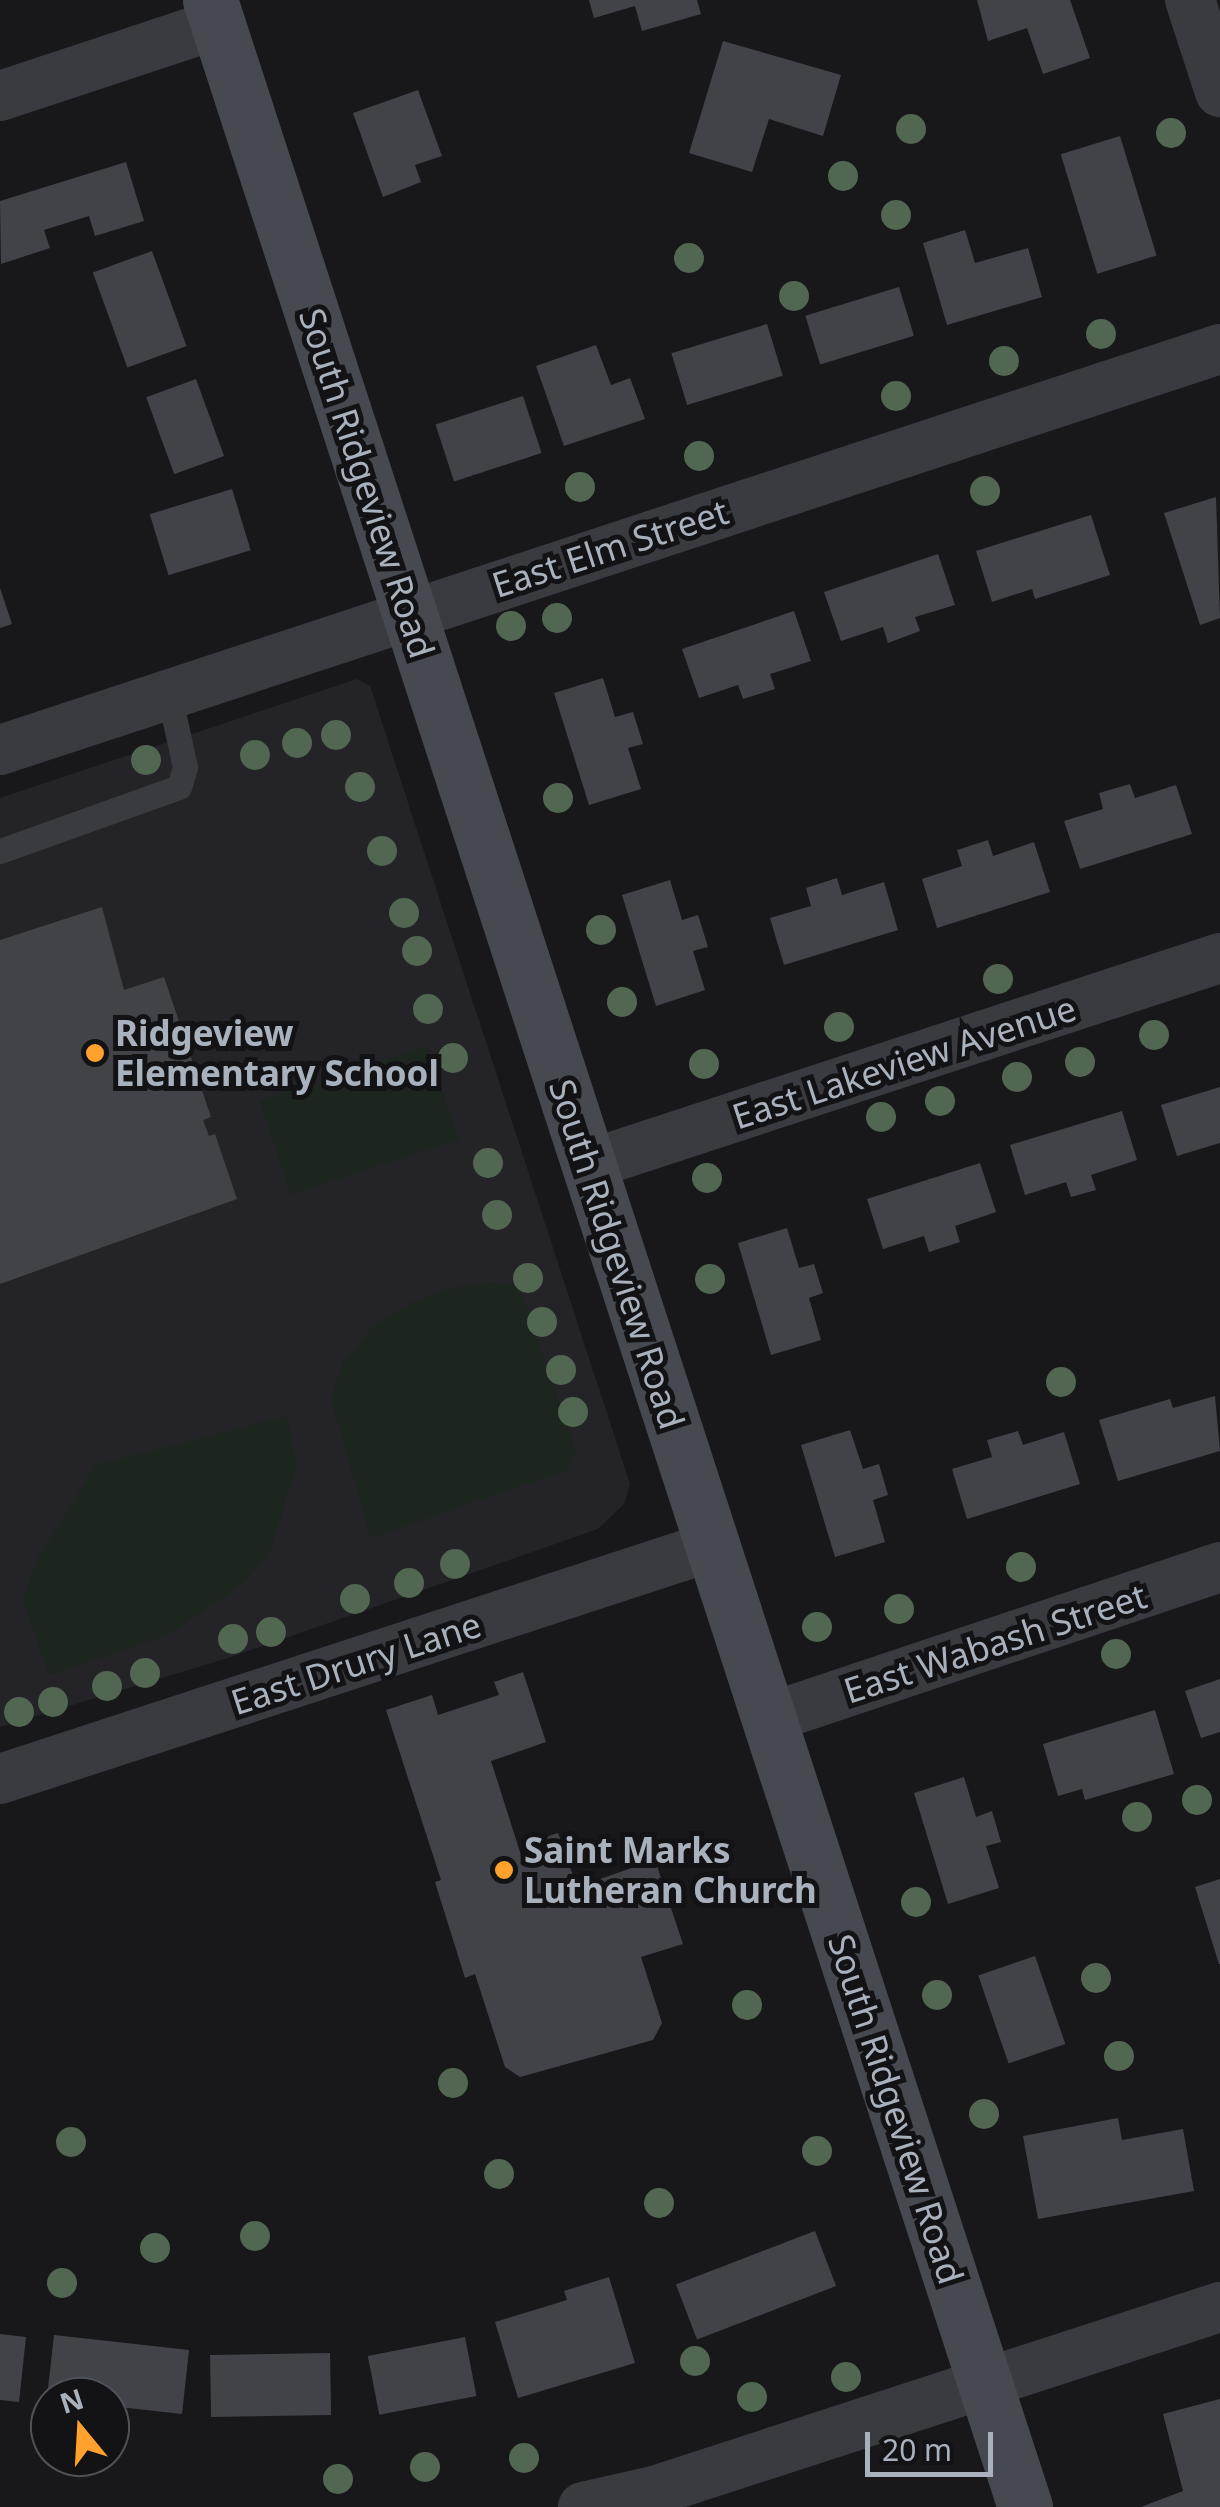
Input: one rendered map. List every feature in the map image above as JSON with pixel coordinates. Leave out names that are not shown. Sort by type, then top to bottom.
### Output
[{"type":"main road","name":"South Ridgeview Road","points":[[214,12],[1025,2507]]},
{"type":"street","points":[[1190,0],[1220,92]]},
{"type":"street","points":[[0,96],[214,12]]},
{"type":"street","name":"East Elm Street","points":[[0,750],[1220,349]]},
{"type":"street","name":"East Lakeview Avenue","points":[[588,1166],[1220,958]]},
{"type":"street","name":"East Drury Lane","points":[[0,1779],[713,1546]]},
{"type":"street","name":"East Wabash Street","points":[[769,1718],[1220,1567]]},
{"type":"street","points":[[582,2507],[654,2490],[1220,2307]]},
{"type":"lane","points":[[0,851],[179,788],[185,767],[169,694]]},
{"type":"shaded area","points":[[357,679],[370,686],[630,1484],[624,1504],[598,1529],[228,1658],[0,1727],[0,798]]},
{"type":"shaded area","points":[[428,1046],[459,1140],[290,1195],[260,1101]]},
{"type":"shaded area","points":[[492,1282],[519,1285],[577,1452],[568,1470],[371,1538],[331,1400],[343,1361],[376,1324],[411,1303],[447,1289]]},
{"type":"shaded area","points":[[287,1416],[297,1467],[268,1556],[241,1586],[170,1634],[49,1675],[23,1601],[35,1563],[96,1465]]},
{"type":"building","points":[[589,0],[697,0],[701,14],[642,31],[635,6],[594,18]]},
{"type":"building","points":[[977,0],[1070,0],[1090,58],[1043,74],[1027,28],[988,41]]},
{"type":"building","points":[[723,41],[841,75],[823,136],[769,119],[752,172],[689,153]]},
{"type":"building","points":[[418,90],[442,156],[415,165],[421,182],[383,197],[353,113]]},
{"type":"building","points":[[1120,136],[1157,256],[1097,274],[1061,154]]},
{"type":"building","points":[[126,162],[144,221],[95,236],[89,216],[44,230],[50,248],[1,264],[0,201]]},
{"type":"building","points":[[965,230],[975,263],[1028,248],[1042,297],[947,325],[923,243]]},
{"type":"building","points":[[152,251],[187,346],[127,367],[93,273]]},
{"type":"building","points":[[899,287],[914,336],[820,364],[805,316]]},
{"type":"building","points":[[767,324],[783,376],[687,405],[671,353]]},
{"type":"building","points":[[596,345],[611,385],[630,378],[645,419],[564,446],[536,366]]},
{"type":"building","points":[[196,379],[224,456],[174,474],[146,397]]},
{"type":"building","points":[[523,396],[542,453],[454,481],[436,424]]},
{"type":"building","points":[[232,489],[251,550],[168,575],[150,514]]},
{"type":"building","points":[[1216,497],[1220,618],[1200,625],[1164,513]]},
{"type":"building","points":[[1091,515],[1110,575],[1035,599],[1032,589],[992,602],[976,551]]},
{"type":"building","points":[[938,554],[955,605],[915,617],[920,631],[888,643],[883,627],[841,641],[824,592]]},
{"type":"building","points":[[0,588],[12,624],[0,628]]},
{"type":"building","points":[[794,611],[811,661],[770,674],[775,689],[743,699],[738,685],[699,698],[682,649]]},
{"type":"building","points":[[603,678],[615,717],[633,712],[643,744],[628,748],[641,789],[589,805],[554,693]]},
{"type":"building","points":[[1130,784],[1135,798],[1176,785],[1192,834],[1080,869],[1064,821],[1103,809],[1099,793]]},
{"type":"building","points":[[988,840],[993,856],[1034,842],[1050,892],[937,928],[922,879],[962,866],[957,850]]},
{"type":"building","points":[[837,878],[842,895],[884,882],[898,930],[784,965],[770,918],[811,906],[806,888]]},
{"type":"building","points":[[670,880],[682,920],[698,915],[708,947],[693,951],[705,990],[656,1006],[622,895]]},
{"type":"building","name":"Ridgeview Elementary School","points":[[102,907],[124,990],[164,977],[211,1117],[203,1120],[209,1136],[215,1134],[237,1199],[0,1284],[0,940]]},
{"type":"building","points":[[1220,1087],[1220,1143],[1177,1156],[1161,1105]]},
{"type":"building","points":[[1122,1111],[1137,1160],[1091,1175],[1096,1190],[1071,1197],[1066,1182],[1025,1195],[1010,1145]]},
{"type":"building","points":[[980,1163],[996,1212],[955,1226],[960,1242],[929,1252],[924,1236],[883,1249],[867,1199]]},
{"type":"building","points":[[787,1228],[799,1268],[814,1264],[823,1293],[809,1298],[821,1340],[771,1355],[738,1243]]},
{"type":"building","points":[[1215,1396],[1220,1451],[1118,1481],[1099,1420],[1170,1399],[1173,1408]]},
{"type":"building","points":[[850,1430],[863,1469],[879,1464],[888,1495],[873,1500],[885,1542],[835,1557],[801,1445]]},
{"type":"building","points":[[1018,1431],[1023,1445],[1064,1432],[1080,1484],[967,1519],[952,1469],[992,1457],[987,1440]]},
{"type":"building","name":"Saint Marks Lutheran Church","points":[[523,1672],[546,1742],[491,1761],[521,1855],[534,1850],[531,1842],[558,1833],[577,1887],[655,1860],[683,1944],[641,1957],[662,2023],[653,2040],[520,2077],[505,2067],[475,1974],[465,1978],[435,1882],[441,1880],[386,1710],[432,1695],[438,1715],[499,1695],[494,1682]]},
{"type":"building","points":[[1220,1679],[1220,1732],[1201,1738],[1185,1691]]},
{"type":"building","points":[[1155,1710],[1174,1774],[1085,1800],[1082,1789],[1058,1796],[1043,1744]]},
{"type":"building","points":[[964,1777],[976,1817],[992,1811],[1001,1842],[986,1846],[999,1888],[948,1904],[914,1793]]},
{"type":"building","points":[[1220,1879],[1220,1964],[1219,1964],[1195,1887]]},
{"type":"building","points":[[1035,1956],[1065,2044],[1009,2063],[978,1976]]},
{"type":"building","points":[[1118,2118],[1122,2140],[1183,2129],[1194,2191],[1038,2219],[1023,2136]]},
{"type":"building","points":[[815,2231],[836,2286],[697,2339],[676,2284]]},
{"type":"building","points":[[609,2277],[635,2363],[518,2398],[495,2322],[567,2300],[564,2291]]},
{"type":"building","points":[[0,2334],[26,2337],[19,2402],[0,2400]]},
{"type":"building","points":[[54,2335],[189,2350],[182,2414],[130,2408],[130,2377],[49,2377]]},
{"type":"building","points":[[465,2337],[476,2396],[379,2415],[368,2356]]},
{"type":"building","points":[[330,2353],[331,2415],[211,2417],[210,2355]]},
{"type":"building","points":[[1220,2399],[1220,2507],[1141,2507],[1183,2491],[1163,2414]]},
{"type":"place","name":"Ridgeview Elementary School","points":[[95,1053]]},
{"type":"place","name":"Saint Marks Lutheran Church","points":[[504,1870]]}]
